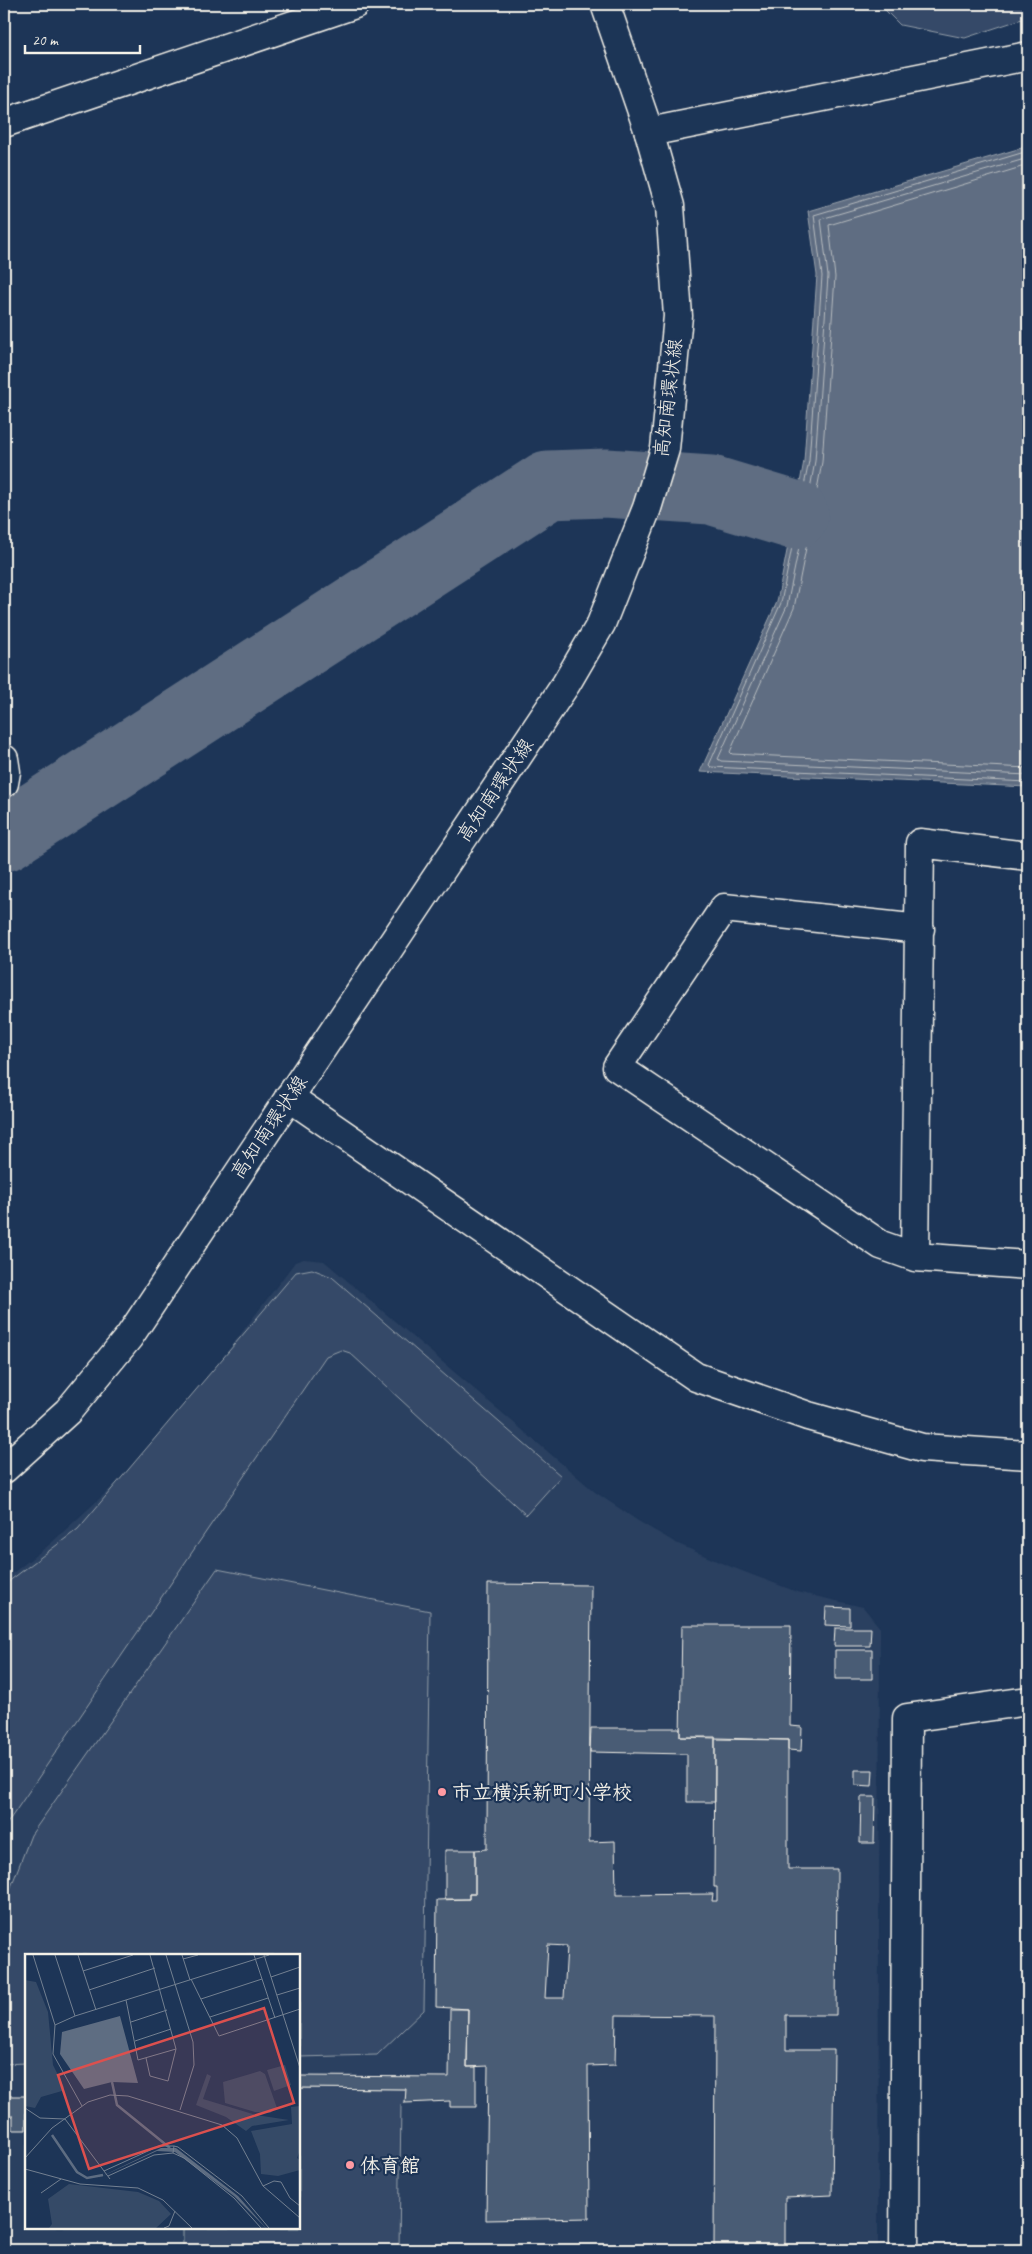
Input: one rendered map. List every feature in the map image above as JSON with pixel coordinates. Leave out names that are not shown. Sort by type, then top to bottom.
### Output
[{"type":"street","points":[[4,123],[355,4]]},
{"type":"street","name":"高知南環状線","points":[[4,1468],[68,1411],[128,1337],[566,684],[602,624],[647,508],[664,449],[678,316],[670,206],[649,132],[605,4]]},
{"type":"street","points":[[649,132],[1028,56]]},
{"type":"street","points":[[4,759],[6,772],[4,783]]},
{"type":"street","points":[[916,1257],[920,843],[1028,856]]},
{"type":"street","points":[[920,929],[724,908],[617,1067],[881,1245],[916,1257],[1028,1265]]},
{"type":"street","points":[[289,1097],[696,1377],[808,1416],[922,1448],[1028,1455]]},
{"type":"street","points":[[904,2250],[907,1718],[1028,1701]]},
{"type":"shaded area","points":[[879,4],[1028,4],[1028,17],[965,38],[900,25]]},
{"type":"shaded area","name":"市立横浜新町小学校","points":[[304,1259],[324,1261],[595,1492],[638,1521],[676,1543],[721,1563],[797,1592],[863,1607],[880,1628],[878,2250],[4,2250],[4,1580],[49,1545],[121,1479],[185,1408],[295,1262]]},
{"type":"shaded area","points":[[312,1269],[332,1277],[561,1476],[526,1515],[350,1353],[341,1350],[326,1356],[4,1828],[4,1585],[78,1529],[296,1272]]},
{"type":"shaded area","points":[[217,1569],[430,1611],[424,2010],[377,2055],[300,2057],[300,1954],[25,1954],[25,2063],[4,2064],[4,1905],[31,1835]]},
{"type":"shaded area","name":"体育館","points":[[300,2088],[406,2089],[405,2103],[401,2104],[399,2250],[183,2250],[183,2229],[300,2229]]},
{"type":"water","points":[[1028,146],[1028,787],[700,772],[777,602],[794,515],[804,461],[817,275],[808,211]]},
{"type":"building","points":[[488,1584],[591,1585],[589,1842],[615,1841],[616,1895],[713,1894],[712,1901],[717,1901],[717,1887],[714,1887],[715,1739],[788,1740],[788,1869],[837,1869],[836,2015],[786,2015],[786,2050],[834,2050],[832,2195],[785,2197],[785,2250],[714,2250],[715,2016],[616,2015],[615,2065],[588,2066],[589,2218],[486,2220],[488,2066],[467,2067],[468,2009],[436,2007],[437,1900],[469,1899],[469,1894],[475,1894],[475,1850],[487,1849]],"holes":[[[548,1945],[567,1946],[564,1998],[545,1998]]]},
{"type":"building","points":[[826,1607],[850,1608],[850,1626],[825,1625]]},
{"type":"building","points":[[682,1625],[791,1625],[790,1726],[802,1727],[801,1751],[788,1750],[788,1740],[680,1737]]},
{"type":"building","points":[[835,1628],[871,1628],[870,1646],[834,1646]]},
{"type":"building","points":[[835,1650],[872,1650],[872,1679],[835,1679]]},
{"type":"building","points":[[591,1728],[680,1728],[680,1737],[715,1737],[715,1802],[687,1802],[687,1754],[590,1752]]},
{"type":"building","points":[[855,1770],[873,1770],[872,1786],[855,1785]]},
{"type":"building","points":[[861,1797],[875,1797],[874,1843],[860,1843]]},
{"type":"building","points":[[445,1850],[475,1850],[475,1894],[469,1894],[469,1899],[445,1899]]},
{"type":"building","points":[[450,2009],[468,2009],[467,2067],[476,2067],[476,2107],[450,2107],[450,2101],[405,2103],[406,2089],[300,2088],[300,2076],[449,2077]]},
{"type":"building","points":[[4,2096],[25,2096],[25,2130],[13,2130],[13,2116],[4,2116]]},
{"type":"waterway","points":[[4,837],[548,485],[606,483],[711,490],[794,515]]},
{"type":"place","name":"市立横浜新町小学校","points":[[442,1792]]},
{"type":"place","name":"体育館","points":[[350,2165]]}]
